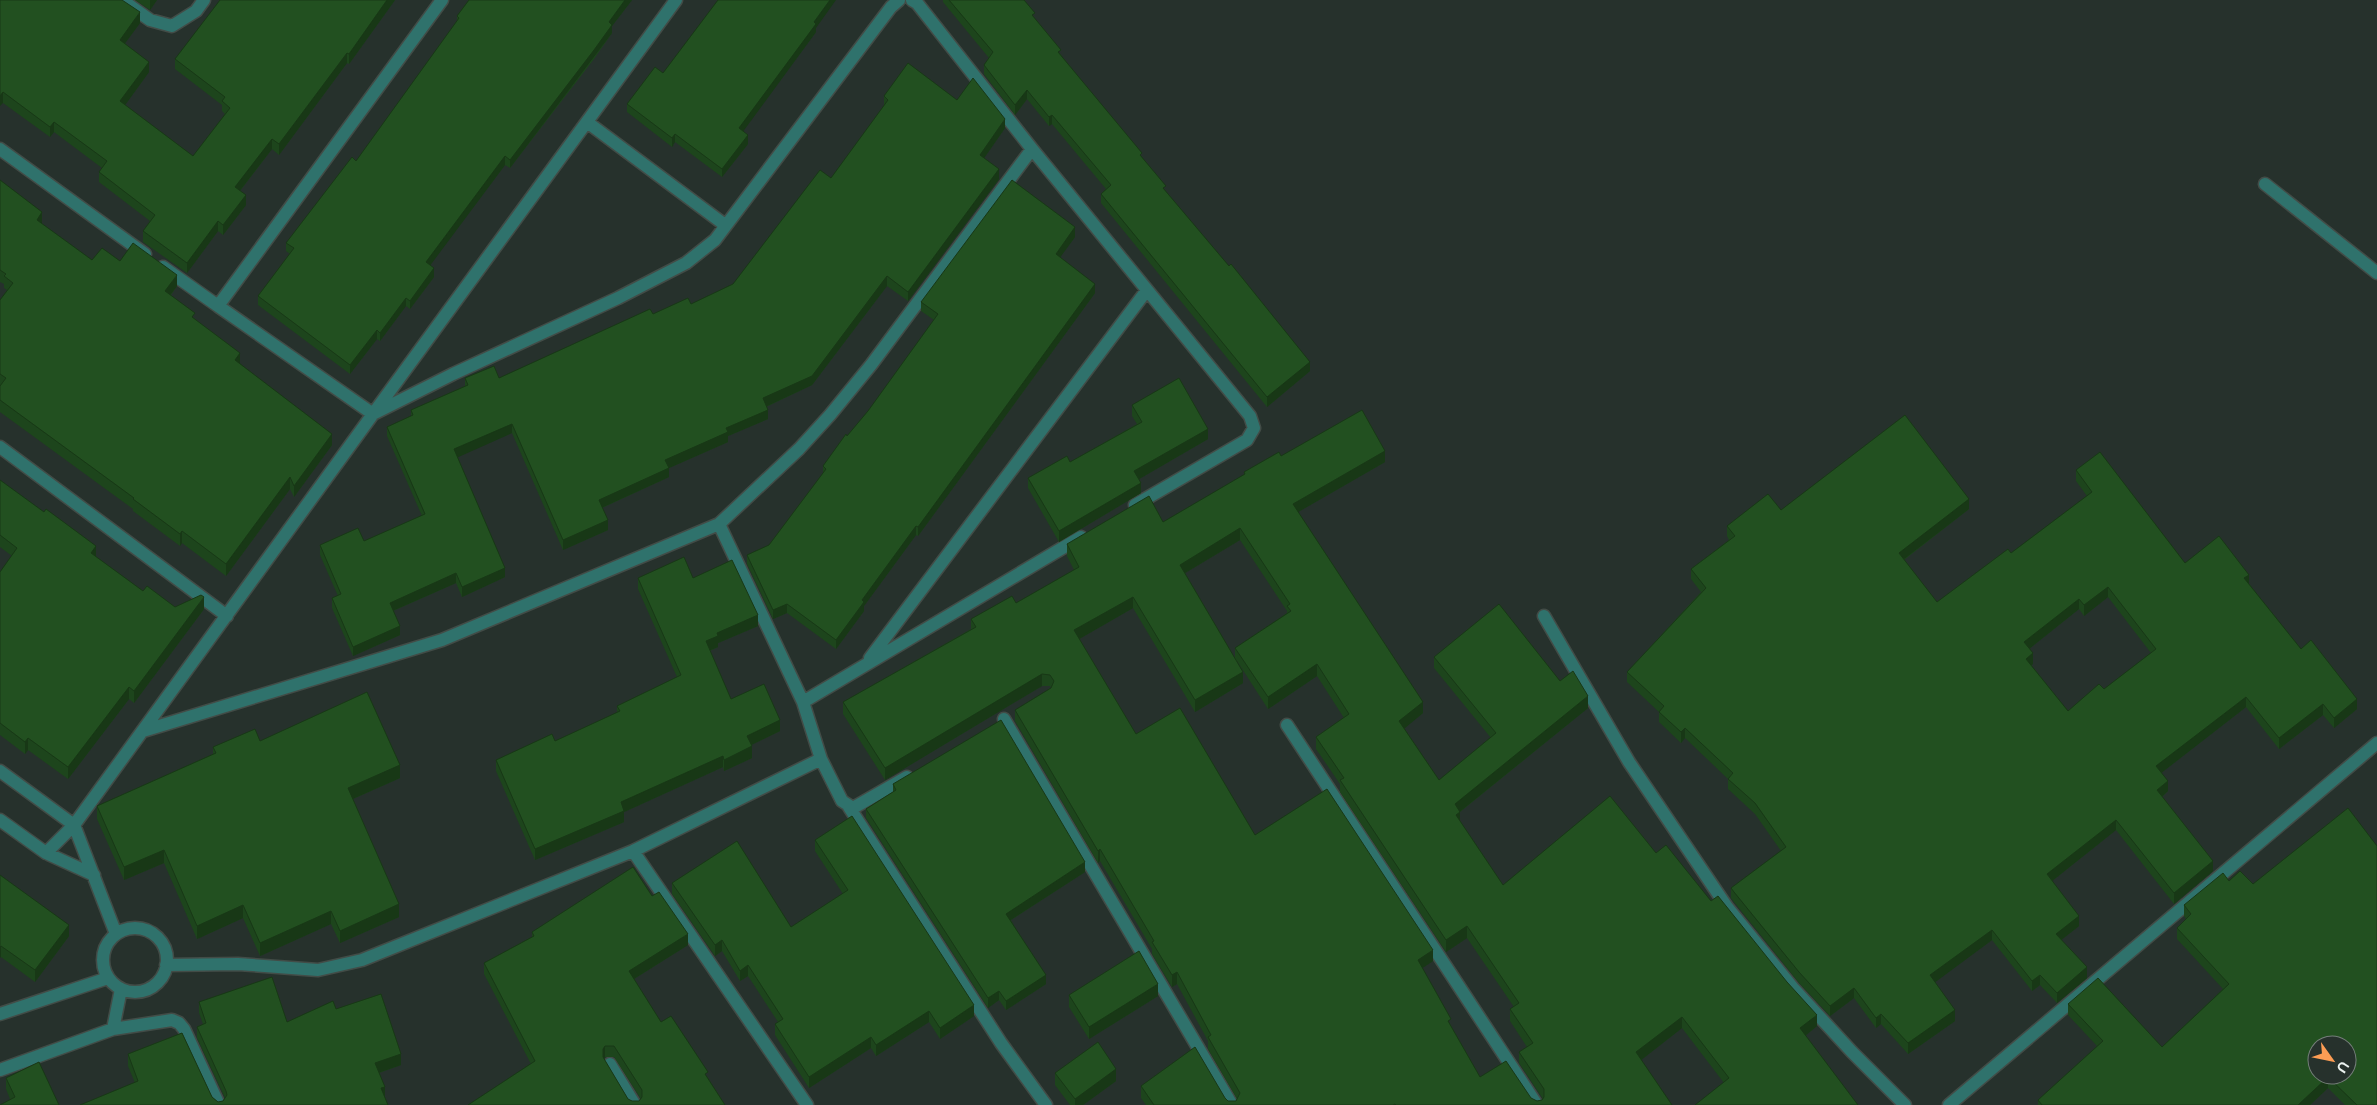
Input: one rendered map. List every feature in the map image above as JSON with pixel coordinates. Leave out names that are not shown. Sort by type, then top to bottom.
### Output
[{"type":"street","points":[[122,0],[150,20],[172,26],[196,11],[204,0]]},
{"type":"street","points":[[218,306],[442,0]]},
{"type":"street","points":[[46,853],[74,825],[676,0]]},
{"type":"street","points":[[373,414],[453,374],[618,298],[678,267],[715,240],[891,7],[899,0]]},
{"type":"street","points":[[912,0],[917,3],[1032,150],[1250,416],[1254,428],[1247,440],[1121,514]]},
{"type":"street","points":[[587,122],[726,226]]},
{"type":"street","points":[[0,149],[218,306],[373,414]]},
{"type":"street","points":[[143,731],[442,640],[719,524],[799,449],[872,365],[1032,150]]},
{"type":"street","points":[[2265,184],[2377,273]]},
{"type":"street","points":[[867,662],[1147,290]]},
{"type":"street","points":[[0,447],[227,616]]},
{"type":"street","points":[[719,524],[803,702],[821,759],[842,801],[849,807],[1001,1043],[1046,1105]]},
{"type":"street","points":[[803,702],[867,662],[1095,529]]},
{"type":"street","points":[[1544,616],[1629,762],[1727,908],[1793,988],[1904,1105]]},
{"type":"street","points":[[1004,719],[1232,1105]]},
{"type":"street","points":[[1287,725],[1537,1105]]},
{"type":"street","points":[[1949,1105],[2377,743]]},
{"type":"street","points":[[166,965],[238,964],[318,970],[340,967],[362,960],[633,851],[821,759]]},
{"type":"street","points":[[0,771],[74,825],[116,934]]},
{"type":"street","points":[[849,807],[858,806],[915,772]]},
{"type":"street","points":[[0,820],[46,853],[94,875]]},
{"type":"street","points":[[633,851],[807,1105]]},
{"type":"street","points":[[127,928],[140,928],[152,932],[161,941],[166,953],[166,965],[161,978],[152,986],[136,992],[121,989],[108,978],[102,962],[105,947],[116,934],[127,928]]},
{"type":"street","points":[[0,1014],[108,978]]},
{"type":"street","points":[[113,1029],[121,989]]},
{"type":"street","points":[[0,1070],[113,1029],[172,1020],[179,1023],[184,1029],[219,1105]]},
{"type":"street","points":[[610,1064],[635,1105]]},
{"type":"building","points":[[0,0],[122,0],[140,12],[120,40],[149,62],[120,101],[193,156],[230,108],[222,101],[225,97],[175,59],[220,0],[387,0],[349,54],[347,53],[279,144],[272,139],[235,187],[246,195],[223,225],[218,221],[187,263],[143,231],[155,215],[99,172],[107,161],[54,122],[50,127],[3,92],[0,96]]},
{"type":"building","points":[[469,0],[625,0],[609,22],[612,25],[594,50],[510,160],[505,156],[426,262],[434,268],[410,301],[406,298],[380,333],[377,330],[350,365],[258,296],[294,248],[286,243],[352,157],[356,161],[459,18],[457,16]]},
{"type":"building","points":[[718,0],[830,0],[814,22],[816,24],[739,128],[748,135],[722,169],[675,134],[672,138],[627,104],[655,67],[663,73]]},
{"type":"building","points":[[949,0],[1024,0],[1035,13],[1032,15],[1061,50],[1058,52],[1142,153],[1140,155],[1166,186],[1163,188],[1229,266],[1231,264],[1310,362],[1267,397],[1101,194],[1111,185],[1052,115],[1049,117],[1027,90],[1015,105],[984,65],[993,52]]},
{"type":"building","points":[[908,63],[957,100],[973,78],[1005,119],[980,155],[999,169],[908,292],[887,276],[812,376],[763,398],[768,410],[726,428],[728,432],[665,460],[669,468],[599,500],[608,520],[563,540],[512,424],[454,449],[505,568],[462,587],[456,573],[390,603],[400,626],[353,647],[332,598],[341,594],[320,545],[358,528],[364,541],[425,514],[387,427],[413,415],[411,410],[468,385],[465,378],[494,366],[499,378],[650,309],[653,314],[688,298],[691,304],[733,284],[820,170],[831,178],[888,100],[884,96]]},
{"type":"building","points":[[0,180],[42,212],[37,220],[92,260],[102,248],[120,261],[133,243],[177,275],[165,291],[195,313],[192,317],[240,353],[235,360],[332,434],[294,486],[290,477],[226,564],[182,531],[180,534],[0,400],[0,386],[6,378],[0,374],[0,300],[13,283],[0,270]]},
{"type":"building","points":[[1012,180],[1075,227],[1056,254],[1095,284],[918,527],[916,526],[862,600],[864,602],[836,640],[787,604],[773,610],[747,555],[769,545],[826,469],[823,466],[846,434],[847,436],[868,411],[938,314],[921,302]]},
{"type":"building","points":[[1179,378],[1208,429],[1134,471],[1141,483],[1059,531],[1028,478],[1067,456],[1070,462],[1142,422],[1132,405]]},
{"type":"building","points":[[1362,410],[1385,451],[1293,504],[1423,702],[1399,721],[1439,780],[1496,733],[1434,657],[1499,604],[1560,681],[1573,671],[1588,696],[1455,804],[1460,812],[1456,815],[1503,885],[1610,796],[1656,853],[1666,845],[1711,901],[1718,896],[1787,982],[1817,1015],[1800,1028],[1858,1105],[1695,1105],[1729,1078],[1682,1017],[1636,1052],[1672,1105],[1154,1105],[1141,1086],[1195,1047],[1225,1098],[1228,1101],[1236,1101],[1240,1093],[1208,1037],[1211,1035],[1177,972],[1172,975],[1100,849],[1098,851],[1015,710],[1051,688],[1054,681],[1050,675],[1042,674],[885,768],[843,702],[976,627],[971,619],[1012,596],[1016,603],[1079,567],[1067,544],[1149,496],[1163,522],[1279,452],[1281,456]],"holes":[[[1240,528],[1290,604],[1287,606],[1291,611],[1235,648],[1268,697],[1317,664],[1349,714],[1316,737],[1344,778],[1340,780],[1446,940],[1467,926],[1519,1003],[1510,1009],[1533,1043],[1519,1052],[1544,1089],[1542,1100],[1537,1101],[1531,1098],[1506,1061],[1480,1077],[1448,1021],[1451,1019],[1418,960],[1433,950],[1327,789],[1255,835],[1180,708],[1136,734],[1074,630],[1133,597],[1195,700],[1243,672],[1180,565]]]},
{"type":"building","points":[[1905,415],[1969,499],[1899,553],[1937,602],[2008,549],[2011,553],[2092,492],[2076,470],[2100,452],[2185,563],[2219,536],[2249,575],[2244,578],[2301,649],[2311,640],[2357,699],[2334,718],[2323,704],[2279,738],[2246,697],[2156,766],[2168,781],[2157,790],[2213,861],[2174,893],[2116,820],[2047,874],[2079,916],[2056,934],[2087,967],[2057,993],[2040,975],[2032,981],[1992,930],[1930,975],[1955,1010],[1908,1043],[1881,1014],[1876,1018],[1854,988],[1830,1006],[1799,972],[1734,892],[1731,888],[1786,847],[1755,803],[1728,779],[1733,773],[1685,728],[1681,732],[1659,712],[1664,706],[1627,672],[1706,588],[1691,569],[1735,536],[1727,526],[1768,494],[1781,510]],"holes":[[[2108,587],[2156,649],[2104,689],[2099,684],[2068,711],[2026,659],[2033,653],[2024,642],[2079,599],[2084,605]]]},
{"type":"building","points":[[0,480],[44,512],[46,509],[96,546],[91,553],[143,591],[147,586],[175,607],[201,595],[204,597],[134,691],[129,687],[68,767],[28,738],[25,742],[0,723],[0,572],[17,548],[0,535]]},
{"type":"building","points":[[684,557],[693,578],[732,560],[758,615],[717,633],[718,636],[706,641],[731,699],[764,684],[780,720],[747,736],[752,746],[724,760],[723,756],[621,802],[624,811],[535,849],[496,760],[552,734],[555,741],[620,711],[617,706],[681,675],[638,578]]},
{"type":"building","points":[[367,692],[400,765],[348,788],[399,904],[340,931],[331,911],[260,943],[243,905],[197,926],[164,850],[124,867],[97,806],[216,753],[213,747],[255,729],[260,741]]},
{"type":"building","points":[[1001,720],[1085,862],[1006,914],[1046,975],[1006,1001],[999,991],[988,998],[866,809],[896,790],[893,784]]},
{"type":"building","points":[[2348,808],[2377,846],[2377,1105],[2357,1105],[2336,1085],[2357,1085],[2357,1035],[2307,1035],[2307,1085],[2319,1085],[2298,1105],[2042,1105],[2038,1100],[2103,1041],[2068,1004],[2098,978],[2162,1047],[2229,984],[2177,928],[2191,914],[2184,905],[2223,873],[2229,881],[2240,871],[2253,884]]},
{"type":"building","points":[[852,816],[974,1005],[940,1028],[929,1011],[876,1045],[871,1037],[809,1077],[775,1024],[783,1019],[748,965],[740,971],[722,940],[715,945],[672,883],[737,841],[791,927],[848,890],[815,840]]},
{"type":"building","points":[[633,867],[652,896],[659,892],[688,934],[629,971],[661,1022],[671,1016],[708,1072],[705,1074],[725,1105],[468,1105],[535,1061],[484,963],[534,936],[532,932]],"holes":[[[605,1046],[614,1046],[642,1090],[642,1097],[639,1101],[628,1099],[603,1057]]]},
{"type":"building","points":[[0,875],[69,925],[35,970],[0,947]]},
{"type":"building","points":[[1139,951],[1158,984],[1089,1027],[1069,995]]},
{"type":"building","points":[[272,977],[287,1022],[333,1001],[336,1009],[381,994],[401,1054],[375,1063],[385,1087],[381,1088],[388,1105],[80,1105],[138,1081],[128,1054],[182,1033],[212,1097],[218,1102],[223,1101],[227,1095],[226,1091],[197,1027],[206,1023],[199,1002]]},
{"type":"building","points":[[1098,1042],[1116,1069],[1075,1099],[1055,1073]]},
{"type":"building","points":[[39,1062],[59,1105],[0,1105],[15,1097],[6,1078]]}]
